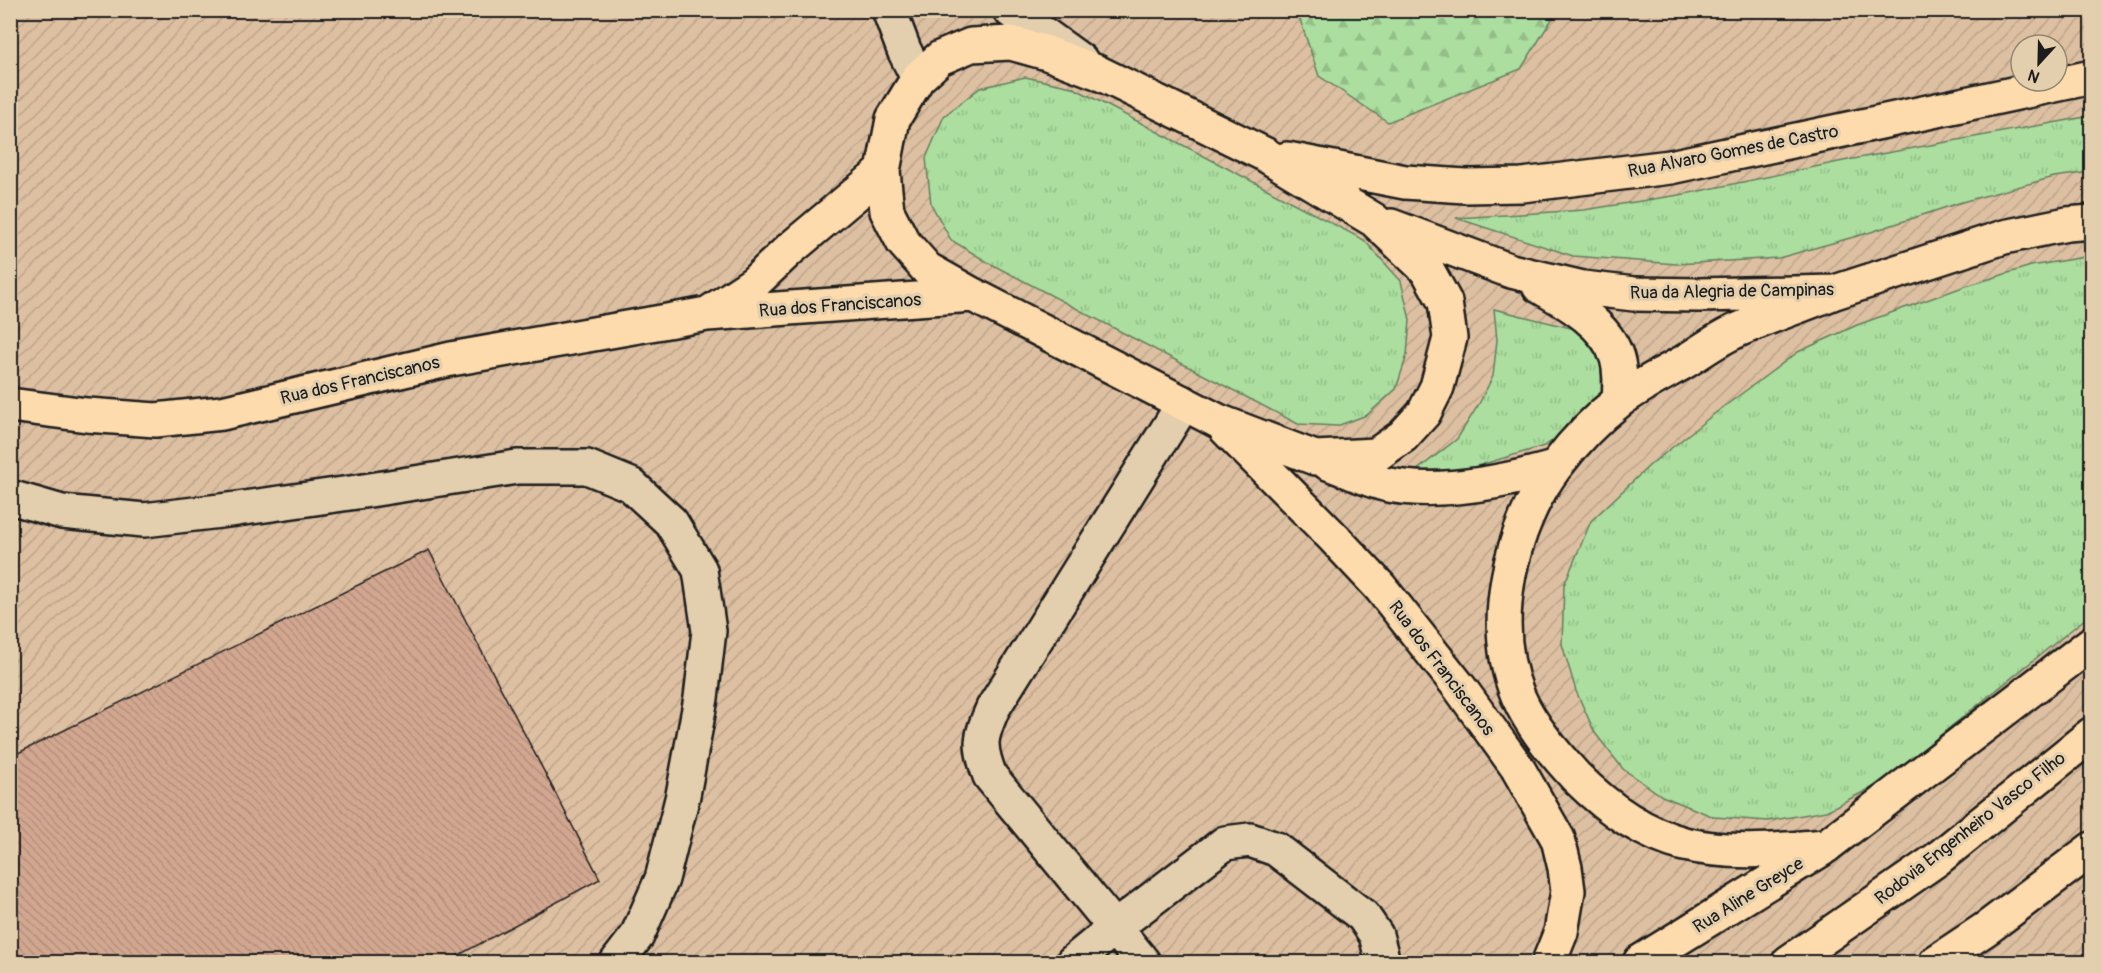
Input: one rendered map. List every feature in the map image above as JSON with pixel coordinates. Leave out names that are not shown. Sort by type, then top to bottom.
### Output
[{"type":"main road","points":[[1316,458],[1376,455],[1403,436],[1424,413],[1437,387],[1450,338],[1445,302],[1428,271],[1374,220],[1264,154],[1098,72],[1047,53],[1011,43],[972,45],[940,58],[918,78],[893,118],[883,171],[887,211],[903,242],[927,269],[1218,421],[1316,458],[1388,485],[1425,488],[1509,480],[1554,468]]},
{"type":"main road","name":"Rua Alvaro Gomes de Castro","points":[[1264,154],[1405,182],[1465,186],[1522,185],[1670,167],[2091,77]]},
{"type":"main road","name":"Rua dos Franciscanos","points":[[707,314],[754,283],[789,250],[883,171]]},
{"type":"main road","name":"Rua da Alegria de Campinas","points":[[1374,220],[1511,271],[1582,288],[1634,294],[1699,295],[1835,292],[2004,237],[2067,224],[2091,222]]},
{"type":"main road","points":[[1511,271],[1563,300],[1606,336],[1617,357],[1620,400]]},
{"type":"main road","points":[[1826,846],[1768,851],[1730,851],[1683,843],[1647,830],[1614,811],[1585,786],[1561,760],[1537,729],[1518,695],[1507,658],[1504,614],[1509,568],[1519,534],[1534,501],[1554,468],[1577,440],[1620,400],[1736,331],[1835,292]]},
{"type":"main road","name":"Rua dos Franciscanos","points":[[10,405],[87,415],[156,420],[222,413],[451,359],[707,314],[973,295]]},
{"type":"main road","name":"Rua dos Franciscanos","points":[[1218,421],[1335,538],[1380,587],[1460,688],[1517,767],[1558,839],[1565,867],[1568,891],[1561,932],[1549,963]]},
{"type":"main road","name":"Rua Aline Greyce","points":[[1640,963],[1826,846],[2091,643]]},
{"type":"main road","name":"Rodovia Engenheiro Vasco Filho","points":[[1789,963],[1936,860],[2091,734]]},
{"type":"main road","points":[[1936,963],[1987,928],[2091,849]]},
{"type":"street","points":[[889,10],[904,50],[918,78]]},
{"type":"street","points":[[1010,10],[1098,72]]},
{"type":"street","points":[[1143,963],[990,776],[982,755],[981,734],[993,708],[1184,403]]},
{"type":"street","points":[[10,497],[62,512],[144,519],[335,495],[517,467],[587,467],[631,485],[671,522],[700,570],[709,631],[702,698],[683,795],[662,879],[637,936],[617,963]]},
{"type":"street","points":[[1073,963],[1113,928],[1225,843],[1250,840],[1276,849],[1363,916],[1376,935],[1383,963]]},
{"type":"shaded area","points":[[11,11],[2091,11],[2091,962],[11,962]]},
{"type":"green space","points":[[1297,10],[1557,11],[1521,69],[1388,122],[1319,76]]},
{"type":"green space","points":[[1025,77],[1072,87],[1364,240],[1401,281],[1410,320],[1407,355],[1396,389],[1367,415],[1337,426],[1298,424],[989,263],[951,240],[931,204],[926,158],[944,116],[980,88]]},
{"type":"green space","points":[[2091,116],[2091,172],[2054,177],[1962,202],[1868,233],[1779,258],[1676,264],[1573,256],[1456,218],[1584,210],[1685,194],[1853,159]]},
{"type":"green space","points":[[2091,256],[2091,614],[1881,783],[1826,811],[1768,821],[1714,817],[1662,796],[1623,769],[1595,733],[1576,691],[1562,644],[1564,585],[1591,521],[1650,465],[1798,352],[1857,325],[1963,287],[2031,266]]},
{"type":"green space","points":[[1494,309],[1575,329],[1603,345],[1612,370],[1602,398],[1571,430],[1544,446],[1467,469],[1416,471],[1457,439],[1493,376],[1497,340]]},
{"type":"building","points":[[429,550],[600,879],[446,962],[10,962],[10,757]]}]
